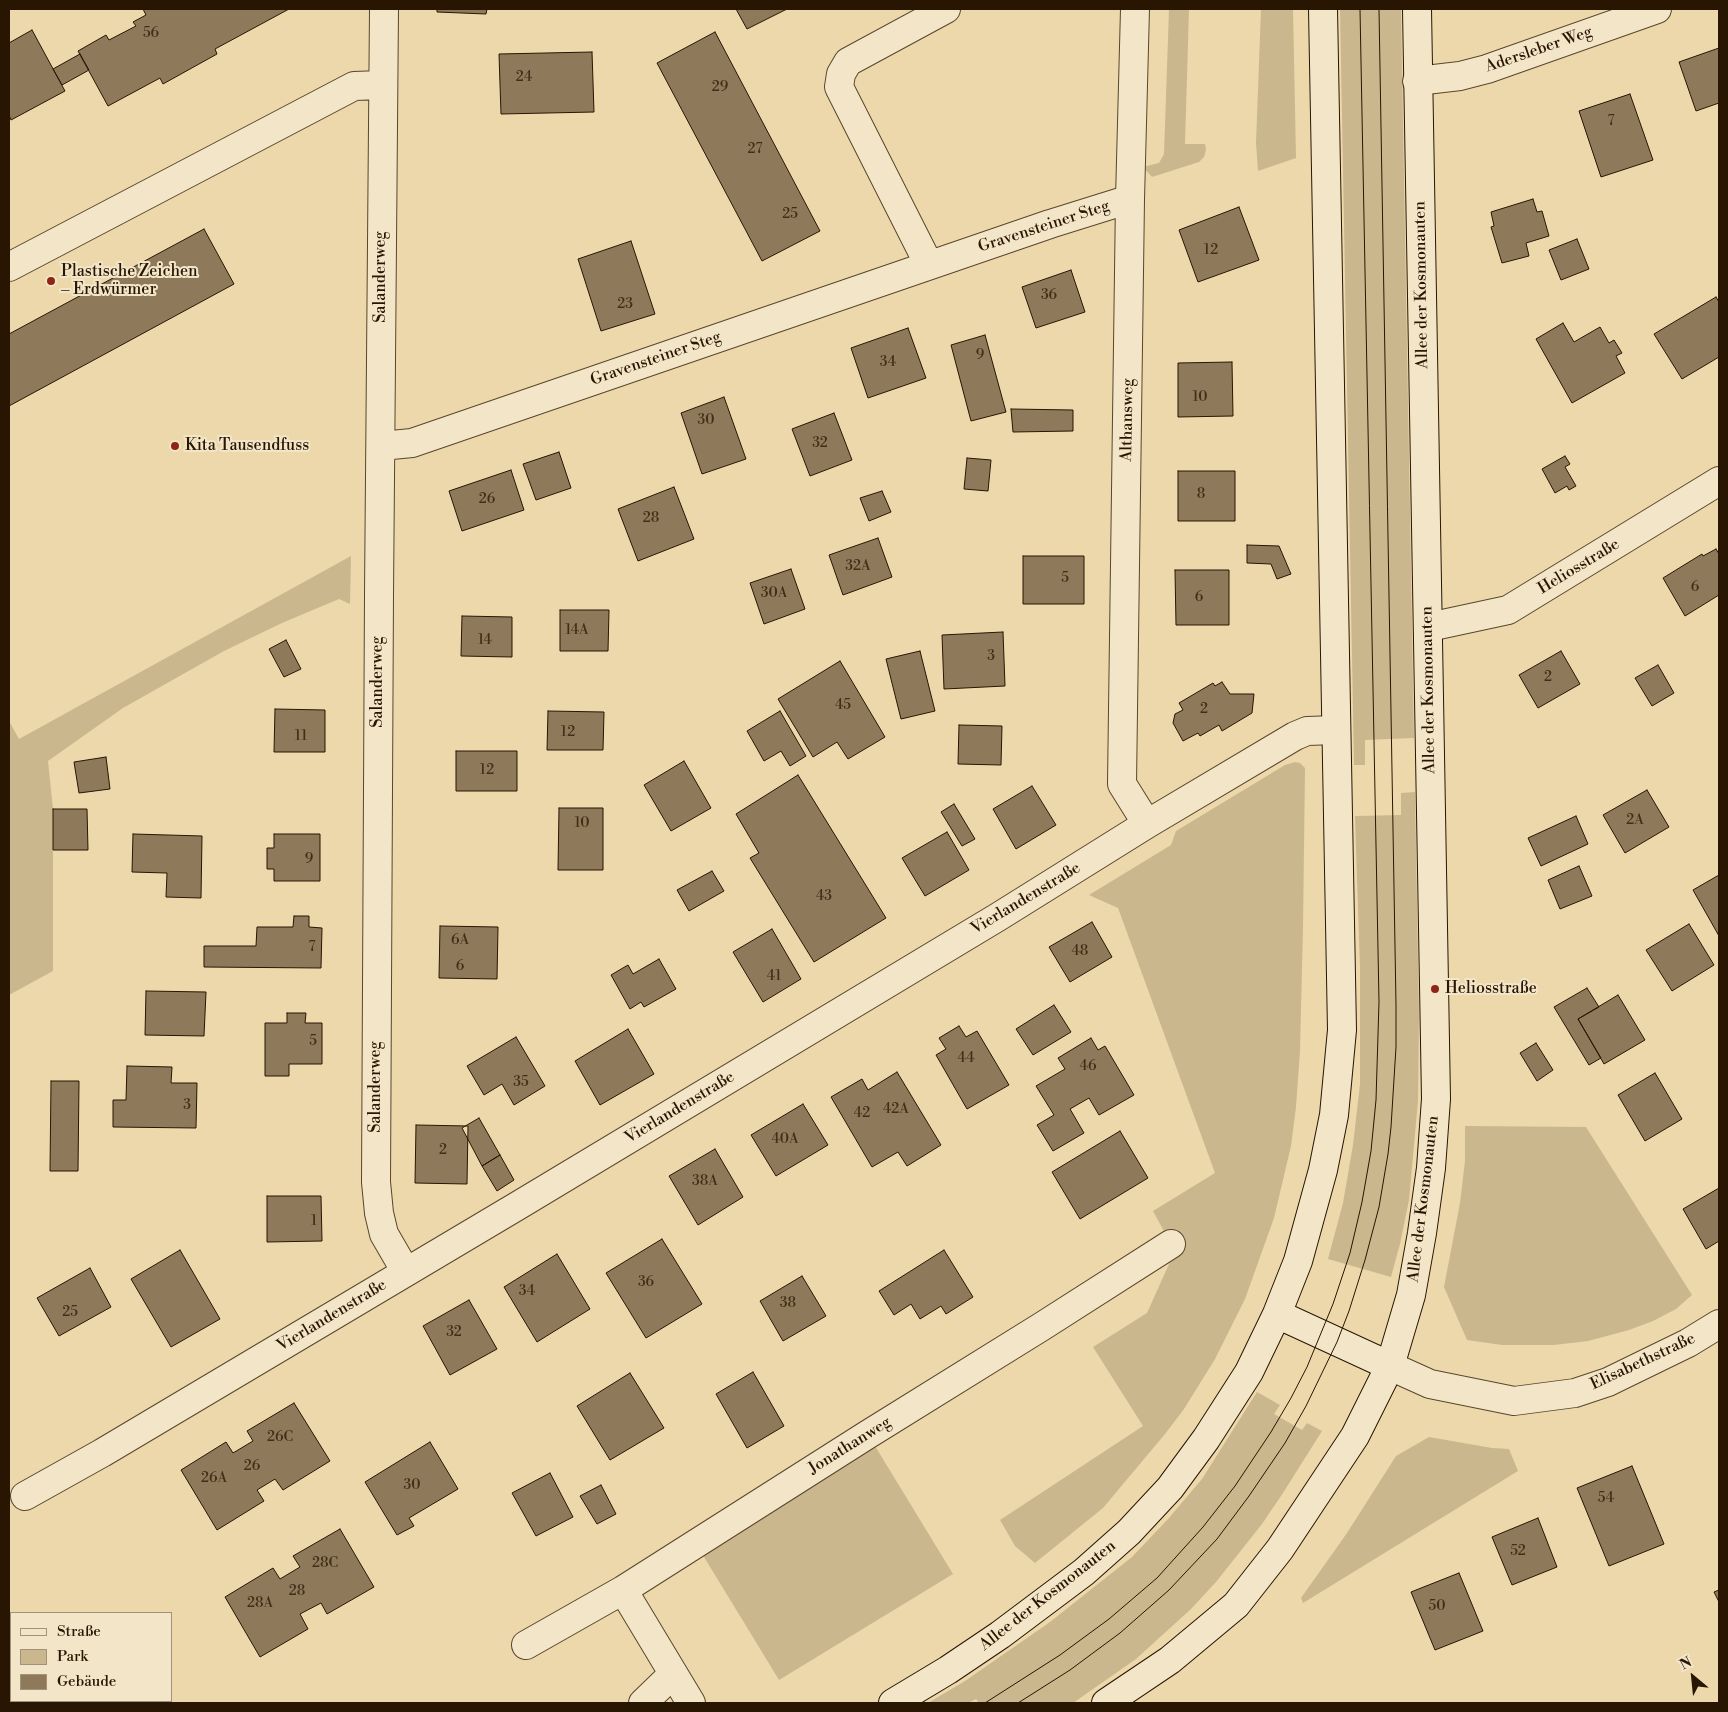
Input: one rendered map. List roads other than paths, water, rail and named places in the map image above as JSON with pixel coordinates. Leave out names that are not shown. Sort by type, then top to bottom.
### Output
[{"type":"street","name":"Salanderweg","points":[[384,9],[376,1182],[379,1213],[384,1234],[406,1272]]},
{"type":"street","points":[[930,265],[839,87],[841,74],[848,62],[946,9]]},
{"type":"street","name":"Althansweg","points":[[1135,9],[1130,199],[1122,784],[1147,824]]},
{"type":"street","name":"Allee der Kosmonauten","points":[[893,1703],[948,1670],[1000,1635],[1084,1572],[1129,1532],[1170,1488],[1206,1439],[1249,1372],[1277,1314],[1298,1261],[1324,1170],[1334,1115],[1342,1030],[1323,9]]},
{"type":"street","name":"Allee der Kosmonauten","points":[[1106,1703],[1170,1660],[1236,1605],[1280,1550],[1355,1436],[1390,1366],[1411,1295],[1431,1168],[1436,1099],[1417,9]]},
{"type":"street","name":"Adersleber Weg","points":[[1417,81],[1460,76],[1487,69],[1658,9]]},
{"type":"street","points":[[10,265],[354,86],[382,85]]},
{"type":"street","name":"Gravensteiner Steg","points":[[381,446],[412,444],[1050,224],[1130,199]]},
{"type":"street","name":"Heliosstraße","points":[[1428,627],[1508,610],[1719,481]]},
{"type":"street","name":"Vierlandenstraße","points":[[25,1496],[109,1449],[406,1272],[998,917],[1147,824],[1295,736],[1307,731],[1336,730]]},
{"type":"street","name":"Jonathanweg","points":[[526,1645],[624,1590],[1171,1244]]},
{"type":"street","points":[[1277,1314],[1390,1366]]},
{"type":"street","name":"Elisabethstraße","points":[[1390,1366],[1430,1384],[1514,1401],[1575,1394],[1617,1377],[1688,1343],[1719,1324]]},
{"type":"street","points":[[624,1590],[691,1703]]},
{"type":"street","points":[[643,1703],[673,1674]]},
{"type":"tram line","points":[[985,1703],[1060,1655],[1109,1619],[1157,1578],[1203,1527],[1235,1486],[1271,1432],[1307,1367],[1333,1304],[1350,1253],[1362,1202],[1371,1151],[1376,1100],[1379,1002],[1360,9]]},
{"type":"tram line","points":[[1018,1703],[1070,1670],[1120,1633],[1169,1590],[1217,1539],[1249,1496],[1285,1443],[1306,1406],[1337,1342],[1365,1260],[1379,1207],[1391,1127],[1396,1047],[1379,9]]},
{"type":"place","name":"Plastische Zeichen – Erdwürmer","points":[[51,281]]},
{"type":"place","name":"Kita Tausendfuss","points":[[175,446]]},
{"type":"place","name":"Heliosstraße","points":[[1435,989]]}]
